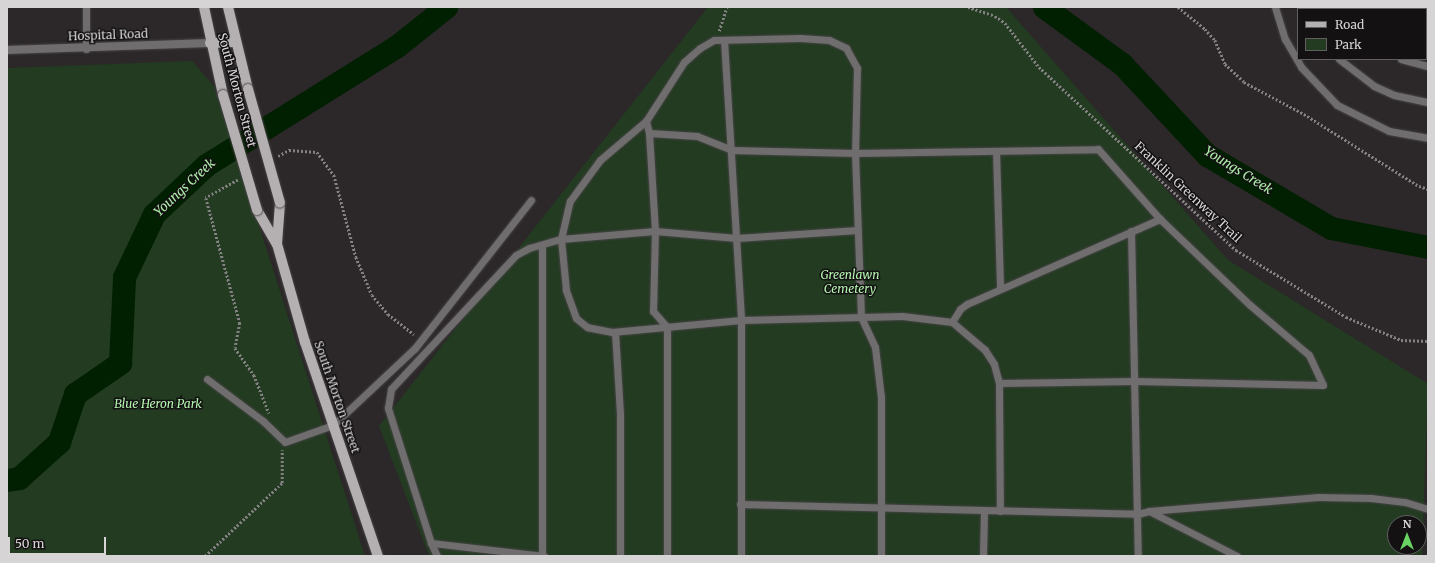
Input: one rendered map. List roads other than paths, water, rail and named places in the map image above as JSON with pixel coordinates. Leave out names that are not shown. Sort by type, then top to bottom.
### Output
[{"type":"main road","name":"South Morton Street","points":[[204,7],[210,43],[257,210],[277,244],[333,425],[378,556]]},
{"type":"main road","name":"South Morton Street","points":[[228,7],[235,42],[280,203],[277,244]]},
{"type":"main road","points":[[210,43],[235,42]]},
{"type":"street","name":"Hospital Road","points":[[7,50],[86,49],[210,43]]},
{"type":"lane","points":[[86,7],[86,49]]},
{"type":"lane","points":[[1275,7],[1285,39],[1297,59]]},
{"type":"lane","points":[[881,556],[878,366],[875,347],[861,317],[855,153],[857,68],[846,48],[829,40],[714,40],[684,62],[646,121],[600,160],[570,201],[561,239],[566,290],[576,318],[587,327],[615,332],[741,320],[861,317],[902,316],[952,322],[985,350],[994,364],[999,383],[1000,511]]},
{"type":"lane","points":[[724,40],[741,320],[741,556]]},
{"type":"lane","points":[[1298,60],[1302,67],[1337,105],[1389,131],[1428,138]]},
{"type":"lane","points":[[1340,60],[1374,86],[1394,95],[1428,102]]},
{"type":"lane","points":[[1405,60],[1428,66]]},
{"type":"lane","points":[[646,121],[649,133],[655,231],[653,311],[667,327],[667,556]]},
{"type":"lane","points":[[649,133],[697,136],[731,150],[855,153],[1098,149],[1160,219],[1250,305],[1309,355],[1323,385],[1135,381],[999,383]]},
{"type":"lane","points":[[996,151],[1000,289]]},
{"type":"lane","points":[[207,379],[263,421],[285,442],[333,425],[416,348],[531,200]]},
{"type":"lane","points":[[952,322],[960,309],[967,304],[1160,219]]},
{"type":"lane","points":[[437,556],[431,543],[388,408],[389,394],[516,255],[529,248],[542,246],[561,239],[655,231],[737,238],[858,230]]},
{"type":"lane","points":[[1131,231],[1138,556]]},
{"type":"lane","points":[[431,543],[543,555],[542,246]]},
{"type":"lane","points":[[615,332],[620,414],[620,556]]},
{"type":"lane","points":[[740,504],[1138,514],[1318,496],[1371,498],[1405,502],[1428,509]]},
{"type":"lane","points":[[983,556],[984,511]]},
{"type":"lane","points":[[1149,512],[1237,556]]},
{"type":"waterway","name":"Youngs Creek","points":[[7,480],[19,478],[59,442],[75,394],[120,363],[124,277],[154,214],[206,165],[397,46],[446,7]]},
{"type":"waterway","name":"Youngs Creek","points":[[1044,7],[1122,64],[1207,155],[1331,228],[1428,247]]},
{"type":"park label","name":"Greenlawn Cemetery","points":[[850,282]]},
{"type":"park label","name":"Blue Heron Park","points":[[158,404]]}]
